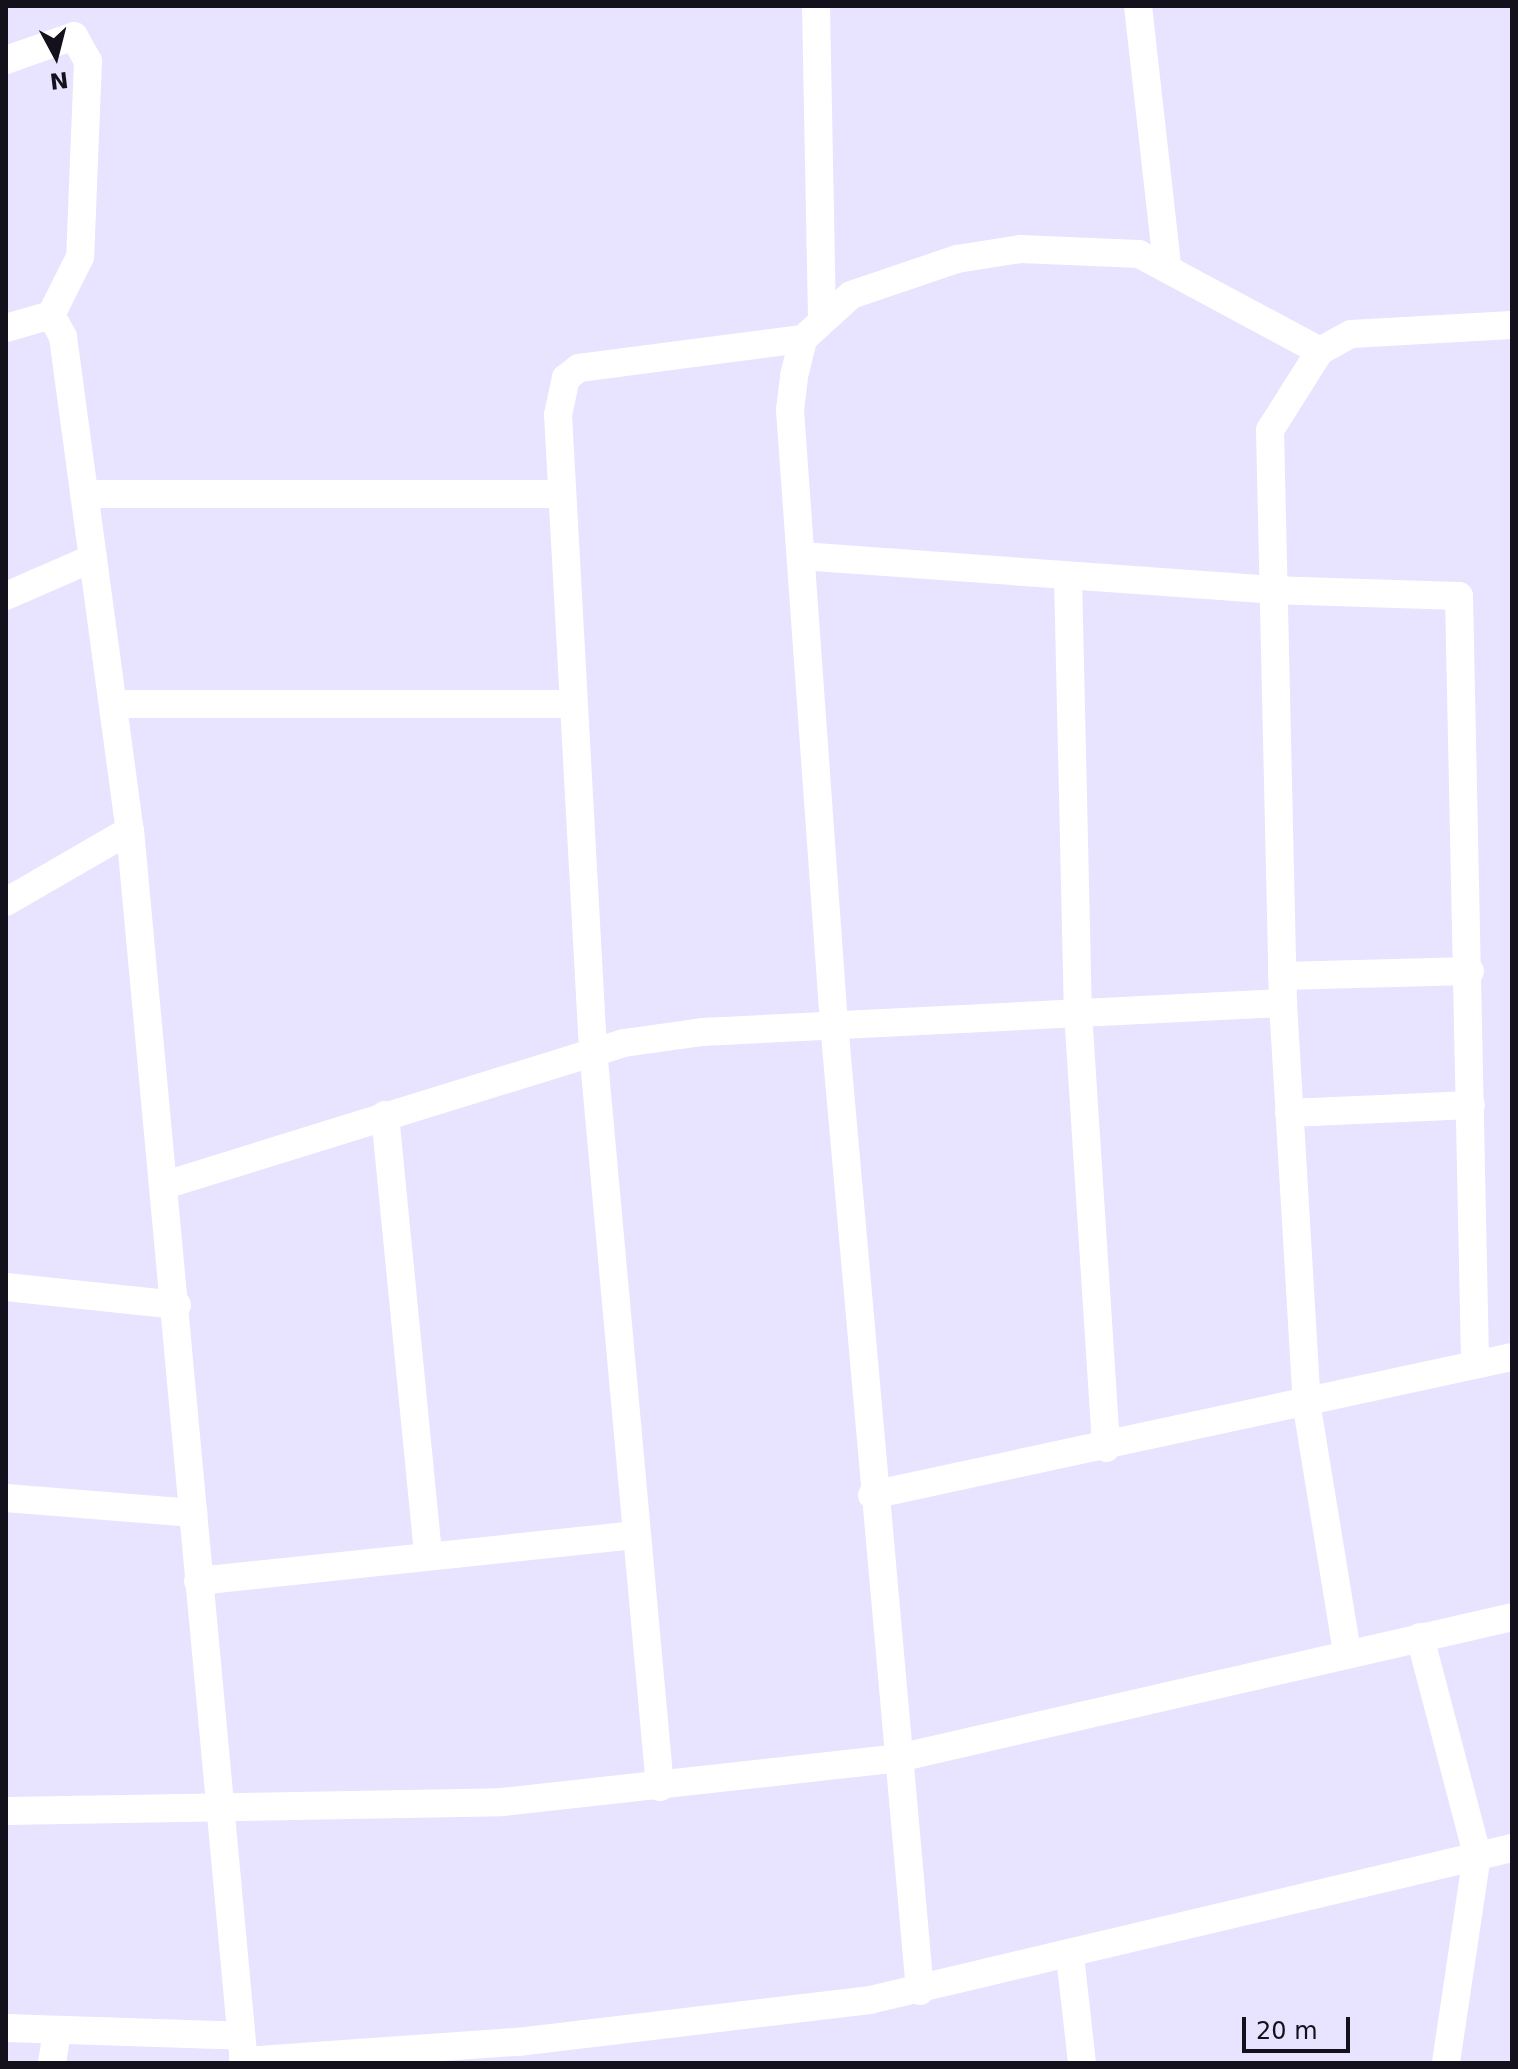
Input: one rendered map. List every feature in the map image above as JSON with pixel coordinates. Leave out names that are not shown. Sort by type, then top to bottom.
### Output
[{"type":"street","points":[[816,6],[822,316]]},
{"type":"street","points":[[1138,6],[1167,264]]},
{"type":"street","points":[[6,60],[74,36],[88,61],[80,257],[51,315],[6,328]]},
{"type":"street","points":[[920,1991],[894,1759],[872,1495],[790,410],[803,339],[822,316],[898,276],[1021,249],[1088,247],[1167,264],[1320,351]]},
{"type":"street","points":[[51,315],[63,337],[130,830],[177,1305],[198,1581],[243,2053]]},
{"type":"street","points":[[1347,1652],[1307,1407],[1283,990],[1270,590],[1270,430],[1320,351],[1351,334],[1388,327],[1512,325]]},
{"type":"street","points":[[660,1787],[593,1050],[562,494],[560,395],[579,368],[803,339]]},
{"type":"street","points":[[84,494],[562,494]]},
{"type":"street","points":[[801,556],[1270,590],[1450,591],[1465,606],[1475,1362]]},
{"type":"street","points":[[6,596],[93,558]]},
{"type":"street","points":[[1068,576],[1078,1012],[1106,1448]]},
{"type":"street","points":[[113,704],[573,704]]},
{"type":"street","points":[[6,902],[130,830]]},
{"type":"street","points":[[165,1185],[593,1050],[702,1032],[1078,1012],[1470,971]]},
{"type":"street","points":[[1289,1113],[1471,1105]]},
{"type":"street","points":[[385,1115],[428,1556]]},
{"type":"street","points":[[6,1287],[177,1305]]},
{"type":"street","points":[[872,1495],[1307,1407],[1475,1362],[1512,1357]]},
{"type":"street","points":[[6,1498],[193,1513]]},
{"type":"street","points":[[198,1581],[637,1535]]},
{"type":"street","points":[[6,1811],[502,1802],[894,1759],[1347,1652],[1512,1617]]},
{"type":"street","points":[[1420,1637],[1477,1855],[1446,2063]]},
{"type":"street","points":[[6,2028],[243,2053],[518,2052],[920,1991],[1512,1848]]},
{"type":"street","points":[[1070,1956],[1082,2063]]},
{"type":"street","points":[[52,2063],[57,2032]]}]
